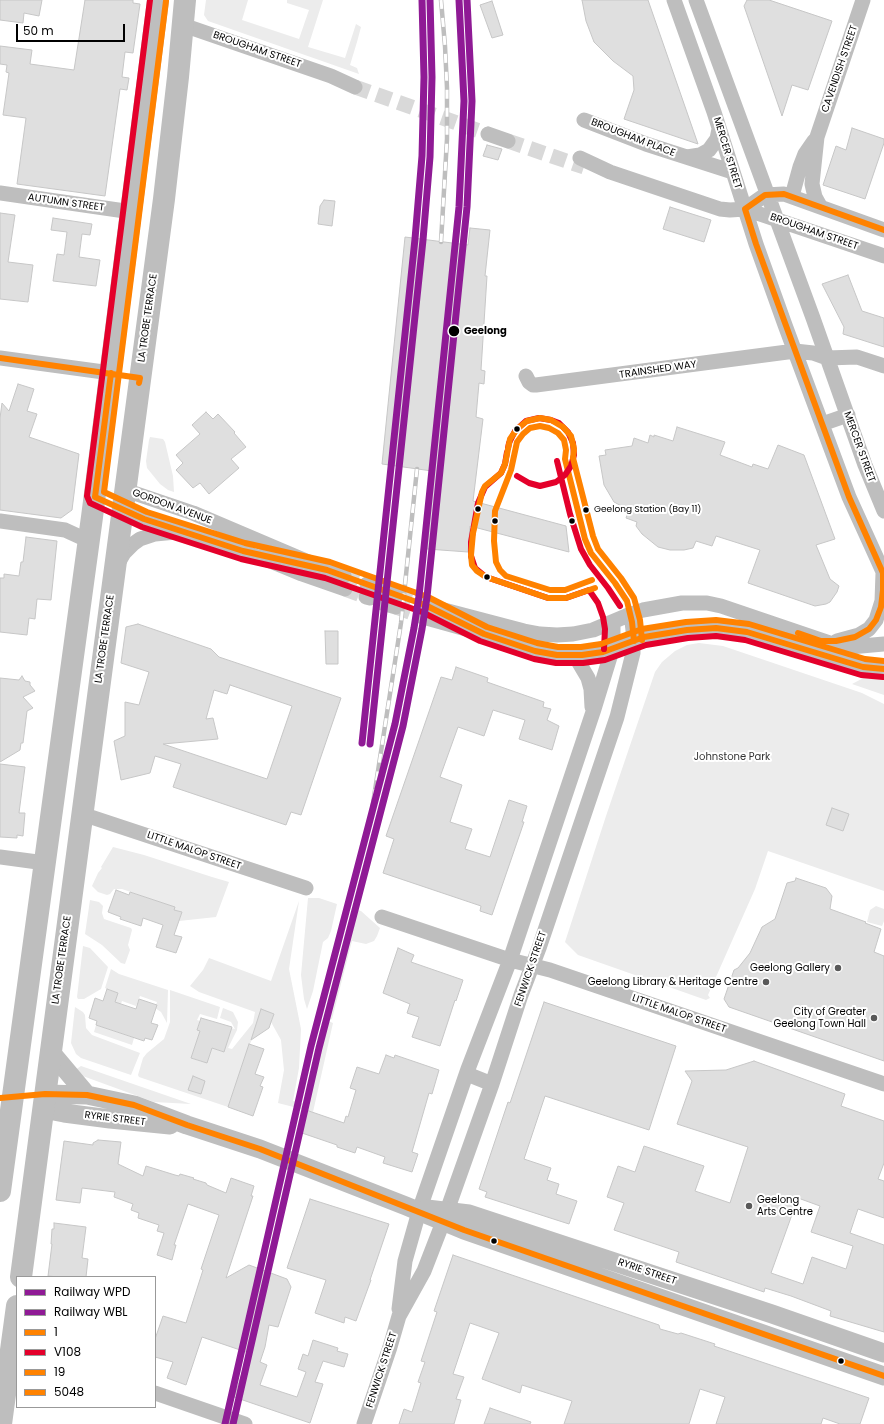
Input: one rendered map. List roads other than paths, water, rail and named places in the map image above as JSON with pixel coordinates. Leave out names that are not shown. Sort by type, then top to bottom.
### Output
[{"type":"highway","points":[[0,1191],[7,1099],[45,863],[95,497],[158,0]]},
{"type":"highway","name":"LA TROBE TERRACE","points":[[21,1276],[164,199],[186,0]]},
{"type":"highway","points":[[111,373],[140,378]]},
{"type":"highway","name":"GORDON AVENUE","points":[[95,497],[124,500]]},
{"type":"highway","points":[[7,1099],[44,1101]]},
{"type":"highway","points":[[1,1424],[11,1389],[16,1322]]},
{"type":"main road","points":[[50,1051],[87,1095]]},
{"type":"main road","name":"RYRIE STREET","points":[[44,1101],[87,1095],[134,1105],[187,1125],[260,1149],[415,1209],[445,1217],[884,1376]]},
{"type":"main road","name":"RYRIE STREET","points":[[44,1101],[64,1113],[110,1119],[187,1125]]},
{"type":"main road","name":"RYRIE STREET","points":[[445,1217],[469,1214],[563,1244],[884,1353]]},
{"type":"street","name":"MERCER STREET","points":[[674,0],[719,129],[756,244],[795,351],[849,497],[884,573]]},
{"type":"street","name":"MERCER STREET","points":[[696,0],[777,219],[865,465],[884,511]]},
{"type":"street","name":"CAVENDISH STREET","points":[[792,196],[798,172],[805,154],[816,137],[863,0]]},
{"type":"street","name":"BROUGHAM STREET","points":[[184,25],[356,84]]},
{"type":"street","name":"BROUGHAM PLACE","points":[[584,120],[682,156],[733,172]]},
{"type":"street","points":[[488,129],[508,136]]},
{"type":"street","name":"BROUGHAM PLACE","points":[[682,156],[689,157],[707,152],[715,142],[719,129]]},
{"type":"street","name":"CAVENDISH STREET","points":[[816,137],[812,184],[815,197],[820,206]]},
{"type":"street","name":"BROUGHAM STREET","points":[[582,162],[720,209],[745,209],[884,256]]},
{"type":"street","name":"AUTUMN STREET","points":[[0,194],[132,212]]},
{"type":"street","points":[[745,209],[767,194],[784,194],[884,230]]},
{"type":"street","name":"TRAINSHED WAY","points":[[526,376],[529,382],[536,385],[795,351],[813,353],[827,358],[857,357],[884,366]]},
{"type":"street","points":[[0,358],[111,373]]},
{"type":"street","points":[[822,424],[848,416]]},
{"type":"street","name":"GORDON AVENUE","points":[[124,500],[193,513],[327,570],[345,583],[144,519],[124,500]]},
{"type":"street","points":[[2,522],[65,530],[89,541]]},
{"type":"street","points":[[115,571],[124,553],[133,544],[148,535],[170,532],[191,534]]},
{"type":"street","name":"GORDON AVENUE","points":[[243,551],[327,570]]},
{"type":"street","points":[[820,641],[831,642],[846,640],[860,635],[873,625],[879,613],[882,601],[884,573]]},
{"type":"street","points":[[484,634],[425,604],[540,634],[565,635],[586,632],[613,623],[643,610],[682,603],[707,603],[721,606],[820,641],[840,646],[850,647],[884,644]]},
{"type":"street","name":"FENWICK STREET","points":[[399,1316],[424,1271],[445,1217],[618,717],[632,660],[634,641],[631,614]]},
{"type":"street","points":[[423,617],[484,634],[534,651],[557,655],[575,656],[594,654],[648,636],[703,628],[726,629],[760,636],[864,667],[884,668]]},
{"type":"street","name":"FENWICK STREET","points":[[364,1424],[399,1316],[405,1261],[415,1209],[510,960],[606,671],[612,649],[613,623]]},
{"type":"street","name":"FENWICK STREET","points":[[575,656],[586,672],[590,683],[592,704],[591,718]]},
{"type":"street","name":"LITTLE MALOP STREET","points":[[82,814],[306,888]]},
{"type":"street","points":[[0,858],[45,863]]},
{"type":"street","name":"LITTLE MALOP STREET","points":[[382,917],[510,960],[557,973],[884,1084]]},
{"type":"street","points":[[467,1074],[492,1084]]},
{"type":"street","points":[[156,1393],[245,1424]]},
{"type":"tunnel","points":[[355,87],[488,134]]},
{"type":"tunnel","points":[[508,141],[584,167]]},
{"type":"tunnel","points":[[344,576],[367,584]]},
{"type":"tunnel","points":[[345,589],[366,597]]},
{"type":"tunnel","points":[[397,595],[425,605]]},
{"type":"tunnel","points":[[396,607],[423,617]]},
{"type":"railway","points":[[441,0],[447,88],[447,139],[441,242]]},
{"type":"railway","points":[[371,816],[401,623],[417,469]]},
{"type":"rail line","name":"WPD","points":[[362,743],[415,239],[422,156],[424,77],[422,0]]},
{"type":"rail line","name":"WBL","points":[[370,744],[423,240],[430,157],[432,77],[430,0]]},
{"type":"rail line","name":"WPD","points":[[225,1424],[311,1046],[395,724],[414,628],[419,596],[459,207],[464,101],[459,0]]},
{"type":"rail line","name":"WBL","points":[[233,1424],[319,1048],[403,726],[422,629],[427,597],[467,207],[472,101],[467,0]]},
{"type":"place","name":"Geelong","points":[[454,331]]},
{"type":"place","name":"Geelong Station (Bay 11)","points":[[586,510]]},
{"type":"place","name":"Geelong Gallery","points":[[838,968]]},
{"type":"place","name":"Geelong Library & Heritage Centre","points":[[766,982]]},
{"type":"place","name":"City of Greater Geelong Town Hall","points":[[874,1018]]},
{"type":"place","name":"Geelong Arts Centre","points":[[749,1206]]},
{"type":"park label","name":"Johnstone Park","points":[[732,757]]}]
